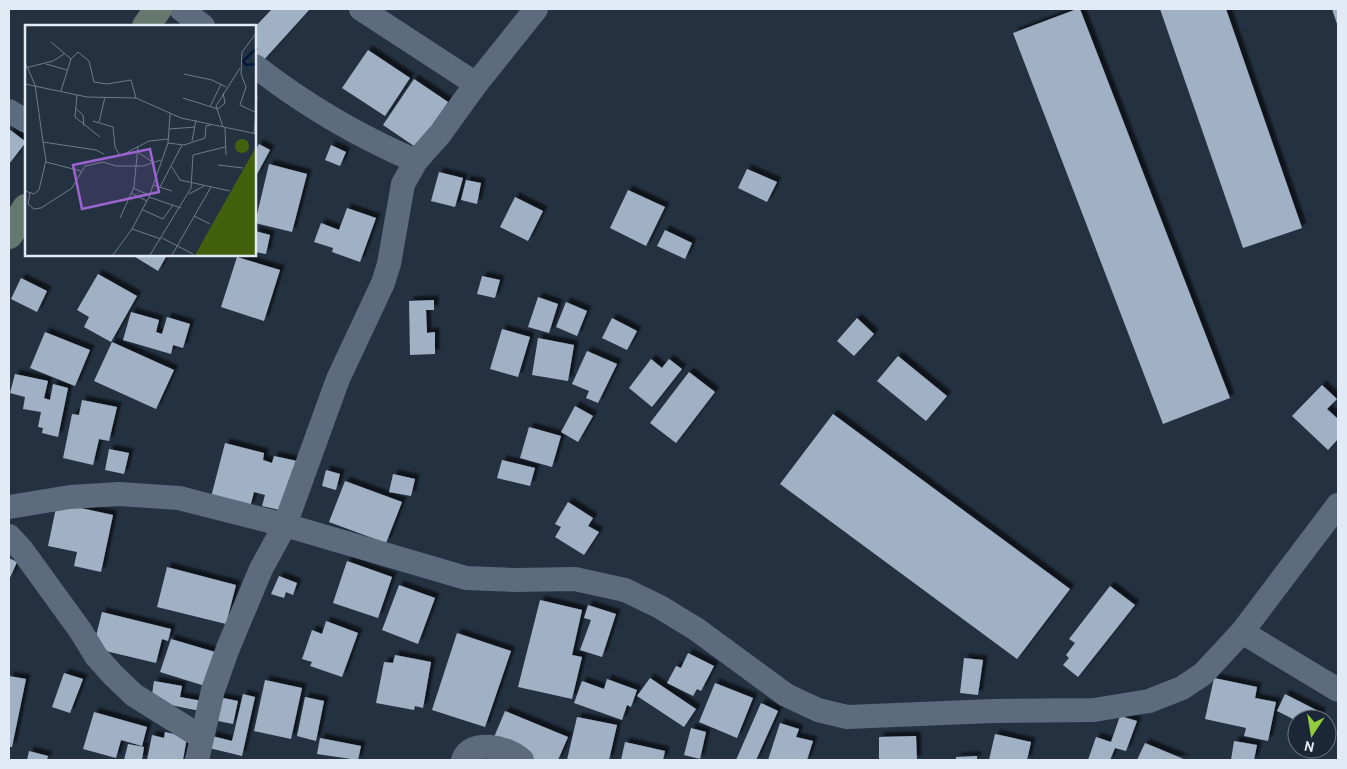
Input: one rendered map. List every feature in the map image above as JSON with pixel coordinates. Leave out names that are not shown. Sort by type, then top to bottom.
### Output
[{"type":"street","points":[[147,25],[158,9]]},
{"type":"street","points":[[181,9],[202,25]]},
{"type":"street","points":[[361,9],[476,84]]},
{"type":"street","points":[[196,760],[213,690],[228,648],[257,578],[285,525],[338,379],[383,283],[389,264],[397,208],[403,184],[416,161],[440,134],[476,84],[536,9]]},
{"type":"street","points":[[256,67],[316,109],[350,129],[416,161]]},
{"type":"street","points":[[9,111],[25,120]]},
{"type":"street","points":[[9,235],[25,210]]},
{"type":"street","points":[[9,507],[70,497],[119,494],[179,498],[285,525],[466,578],[514,580],[575,579],[625,590],[660,606],[696,629],[786,695],[818,710],[846,717],[992,711],[1094,710],[1149,701],[1182,688],[1203,674],[1242,632],[1338,505]]},
{"type":"street","points":[[9,536],[22,550],[80,630],[96,656],[113,675],[134,695],[202,737]]},
{"type":"street","points":[[1242,632],[1338,690]]},
{"type":"street","points":[[462,760],[470,750],[480,746],[502,750],[522,760]]},
{"type":"building","points":[[272,9],[310,9],[260,64],[256,61],[256,26]]},
{"type":"building","points":[[1080,9],[1230,398],[1163,424],[1013,33]]},
{"type":"building","points":[[1160,9],[1226,9],[1302,228],[1243,248]]},
{"type":"building","points":[[1332,9],[1338,9],[1338,27]]},
{"type":"building","points":[[368,50],[410,78],[385,116],[342,88]]},
{"type":"building","points":[[414,79],[448,102],[417,148],[383,125]]},
{"type":"building","points":[[9,129],[25,141],[25,143],[9,164]]},
{"type":"building","points":[[259,144],[270,150],[256,176],[256,149]]},
{"type":"building","points":[[331,145],[346,152],[340,166],[325,160]]},
{"type":"building","points":[[269,164],[307,174],[292,232],[256,223]]},
{"type":"building","points":[[747,169],[777,182],[767,202],[738,188]]},
{"type":"building","points":[[439,172],[463,178],[455,207],[431,201]]},
{"type":"building","points":[[466,180],[481,183],[477,204],[461,200]]},
{"type":"building","points":[[628,190],[665,207],[646,246],[610,228]]},
{"type":"building","points":[[515,197],[543,211],[528,241],[500,227]]},
{"type":"building","points":[[347,208],[376,218],[360,262],[332,252],[333,248],[314,242],[321,223],[339,230]]},
{"type":"building","points":[[665,230],[692,243],[685,259],[657,246]]},
{"type":"building","points":[[256,231],[270,235],[266,254],[256,252]]},
{"type":"building","points":[[134,256],[166,256],[158,271]]},
{"type":"building","points":[[237,257],[280,270],[264,321],[221,307]]},
{"type":"building","points":[[98,274],[137,296],[111,342],[84,327],[89,317],[77,310]]},
{"type":"building","points":[[482,276],[500,280],[495,298],[477,294]]},
{"type":"building","points":[[21,278],[47,291],[37,312],[11,299]]},
{"type":"building","points":[[538,297],[558,304],[549,333],[528,327]]},
{"type":"building","points":[[434,300],[434,310],[426,310],[427,333],[435,332],[435,354],[410,355],[409,301]]},
{"type":"building","points":[[566,302],[587,311],[577,336],[556,327]]},
{"type":"building","points":[[131,312],[159,320],[156,332],[162,334],[167,317],[190,324],[183,348],[173,345],[171,354],[123,340]]},
{"type":"building","points":[[612,318],[637,331],[627,350],[602,338]]},
{"type":"building","points":[[857,318],[874,334],[854,356],[837,341]]},
{"type":"building","points":[[502,329],[530,337],[518,377],[490,369]]},
{"type":"building","points":[[45,332],[90,350],[75,386],[30,368]]},
{"type":"building","points":[[538,338],[574,345],[568,381],[532,375]]},
{"type":"building","points":[[112,342],[174,370],[156,409],[94,381]]},
{"type":"building","points":[[587,351],[617,364],[598,403],[586,398],[589,391],[572,384]]},
{"type":"building","points":[[898,356],[947,396],[926,421],[877,381]]},
{"type":"building","points":[[651,359],[662,368],[669,359],[682,369],[652,407],[629,388]]},
{"type":"building","points":[[689,372],[715,392],[676,443],[650,423]]},
{"type":"building","points":[[15,374],[48,381],[44,398],[50,400],[53,384],[68,388],[58,437],[42,433],[43,428],[38,427],[41,412],[23,409],[25,397],[10,393]]},
{"type":"building","points":[[1322,385],[1337,399],[1327,409],[1338,419],[1338,439],[1328,450],[1292,416]]},
{"type":"building","points":[[82,400],[117,407],[109,441],[99,439],[93,465],[63,458],[72,414],[79,415]]},
{"type":"building","points":[[575,406],[593,416],[578,442],[561,432]]},
{"type":"building","points":[[833,414],[1070,589],[1017,659],[780,484]]},
{"type":"building","points":[[529,427],[561,436],[552,467],[520,458]]},
{"type":"building","points":[[225,443],[264,453],[263,460],[272,463],[274,456],[297,461],[284,511],[262,506],[265,495],[254,492],[250,507],[211,497]]},
{"type":"building","points":[[109,449],[129,453],[124,474],[105,470]]},
{"type":"building","points":[[502,460],[535,468],[530,486],[497,478]]},
{"type":"building","points":[[326,470],[340,474],[336,490],[322,486]]},
{"type":"building","points":[[393,474],[415,479],[411,496],[389,492]]},
{"type":"building","points":[[345,481],[402,502],[386,543],[329,522]]},
{"type":"building","points":[[568,502],[593,518],[588,526],[599,532],[584,555],[555,537],[561,527],[555,524]]},
{"type":"building","points":[[57,503],[113,515],[101,572],[74,566],[77,552],[48,546]]},
{"type":"building","points":[[9,558],[17,562],[9,580]]},
{"type":"building","points":[[347,561],[392,577],[378,618],[333,603]]},
{"type":"building","points":[[167,567],[236,585],[226,624],[157,607]]},
{"type":"building","points":[[279,576],[297,583],[293,595],[286,592],[284,598],[271,594]]},
{"type":"building","points":[[399,585],[435,598],[418,644],[382,630]]},
{"type":"building","points":[[1110,586],[1135,605],[1078,677],[1063,665],[1069,658],[1066,655],[1075,643],[1069,639]]},
{"type":"building","points":[[540,600],[582,610],[572,655],[582,657],[572,699],[518,687]]},
{"type":"building","points":[[588,605],[616,614],[602,657],[580,650],[591,620],[584,618]]},
{"type":"building","points":[[102,612],[171,629],[168,641],[162,639],[156,663],[93,648]]},
{"type":"building","points":[[326,621],[358,633],[342,677],[310,666],[312,662],[302,659],[312,630],[322,634]]},
{"type":"building","points":[[457,633],[511,651],[485,727],[432,710]]},
{"type":"building","points":[[171,639],[215,652],[205,686],[160,672]]},
{"type":"building","points":[[688,653],[714,666],[701,691],[697,689],[693,696],[667,683],[676,666],[681,668]]},
{"type":"building","points":[[395,655],[431,662],[423,708],[415,706],[414,710],[376,703],[384,662],[393,663]]},
{"type":"building","points":[[964,658],[983,660],[978,695],[960,693]]},
{"type":"building","points":[[64,673],[83,679],[70,713],[52,707]]},
{"type":"building","points":[[9,676],[26,679],[12,747],[9,747]]},
{"type":"building","points":[[650,678],[696,709],[684,727],[637,696]]},
{"type":"building","points":[[1214,678],[1257,687],[1255,698],[1276,702],[1268,741],[1244,736],[1246,728],[1205,719]]},
{"type":"building","points":[[607,679],[637,690],[631,707],[627,705],[622,720],[574,703],[582,681],[604,689]]},
{"type":"building","points":[[265,680],[302,688],[291,739],[254,731]]},
{"type":"building","points":[[154,681],[182,686],[180,697],[202,701],[200,711],[151,701]]},
{"type":"building","points":[[715,683],[753,698],[737,738],[699,722]]},
{"type":"building","points":[[243,694],[255,697],[242,756],[209,748],[212,736],[232,741]]},
{"type":"building","points":[[1285,694],[1314,709],[1287,709],[1287,716],[1277,711]]},
{"type":"building","points":[[218,697],[238,701],[233,724],[213,720]]},
{"type":"building","points":[[305,697],[324,701],[316,741],[297,736]]},
{"type":"building","points":[[761,703],[778,711],[756,760],[736,760]]},
{"type":"building","points":[[505,711],[568,737],[558,760],[536,760],[492,742]]},
{"type":"building","points":[[94,712],[147,727],[142,746],[121,740],[116,758],[83,749]]},
{"type":"building","points":[[1120,716],[1137,721],[1126,751],[1115,748],[1110,760],[1088,760],[1096,737],[1111,742]]},
{"type":"building","points":[[577,717],[617,725],[609,760],[567,760]]},
{"type":"building","points":[[780,723],[799,729],[796,737],[813,741],[807,760],[768,760]]},
{"type":"building","points":[[691,728],[706,732],[700,759],[684,755]]},
{"type":"building","points":[[165,732],[187,737],[183,760],[147,760],[152,735],[164,738]]},
{"type":"building","points":[[995,734],[1031,742],[1027,760],[989,760]]},
{"type":"building","points":[[916,736],[917,760],[879,760],[879,737]]},
{"type":"building","points":[[320,738],[361,746],[358,760],[317,754]]},
{"type":"building","points":[[1234,741],[1257,745],[1254,760],[1231,760]]},
{"type":"building","points":[[625,742],[665,751],[663,760],[621,760]]},
{"type":"building","points":[[1145,743],[1186,760],[1137,760]]},
{"type":"building","points":[[128,744],[144,747],[142,760],[124,760]]},
{"type":"building","points":[[29,751],[48,756],[47,760],[27,760]]},
{"type":"building","points":[[977,756],[977,760],[956,760],[956,757]]}]
